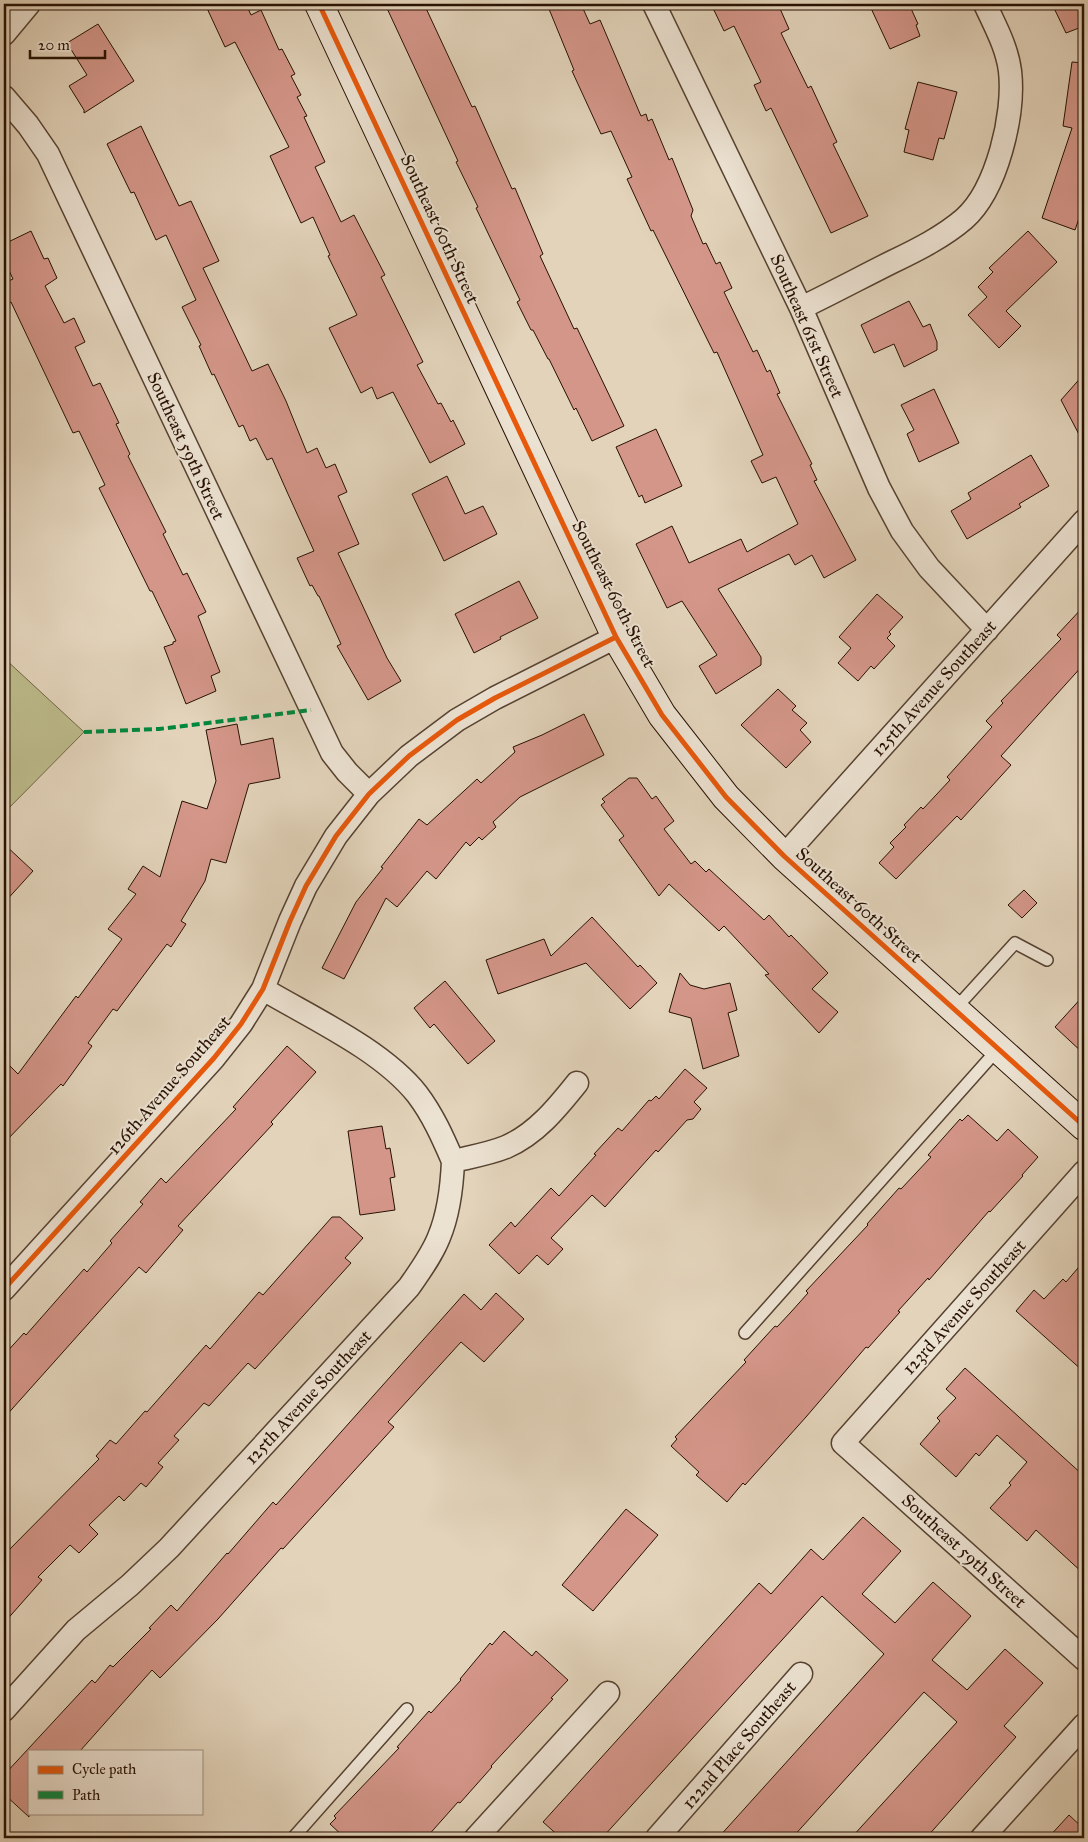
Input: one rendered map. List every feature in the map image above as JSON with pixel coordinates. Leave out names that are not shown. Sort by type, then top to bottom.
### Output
[{"type":"street","points":[[4,34],[29,4]]},
{"type":"street","name":"Southeast 60th Street","points":[[319,4],[616,637],[662,715],[726,797],[784,856],[1084,1126]]},
{"type":"street","name":"Southeast 61st Street","points":[[654,4],[801,308],[879,488],[902,530],[929,568],[987,630]]},
{"type":"street","points":[[801,308],[916,250],[965,218],[982,197],[1002,148],[1009,110],[1010,72],[1005,48],[985,4]]},
{"type":"street","name":"Southeast 59th Street","points":[[4,97],[28,124],[48,154],[332,753],[347,772],[369,794]]},
{"type":"street","name":"125th Avenue Southeast","points":[[784,856],[1084,521]]},
{"type":"street","name":"126th Avenue Southeast","points":[[4,1289],[214,1058],[240,1024],[263,990],[306,886],[336,836],[369,794],[409,756],[457,720],[495,698],[616,637]]},
{"type":"street","points":[[263,990],[362,1046],[391,1067],[416,1094],[436,1124],[453,1161],[506,1147],[531,1133],[552,1114],[578,1083]]},
{"type":"street","name":"125th Avenue Southeast","points":[[4,1710],[76,1630],[130,1585],[169,1548],[409,1287],[426,1262],[439,1237],[449,1198],[453,1161]]},
{"type":"street","name":"123rd Avenue Southeast","points":[[843,1442],[1084,1172]]},
{"type":"street","name":"Southeast 59th Street","points":[[843,1442],[1084,1658]]},
{"type":"street","name":"122nd Place Southeast","points":[[657,1838],[801,1674]]},
{"type":"street","points":[[489,1834],[608,1692]]},
{"type":"street","points":[[982,1838],[1084,1725]]},
{"type":"lane","points":[[955,1009],[1015,943],[1048,960]]},
{"type":"lane","points":[[745,1333],[999,1048]]},
{"type":"lane","points":[[293,1838],[408,1709]]},
{"type":"shaded area","points":[[4,658],[84,732],[4,813]]},
{"type":"building","points":[[205,4],[246,4],[251,15],[261,10],[279,50],[282,49],[295,74],[291,76],[301,95],[297,97],[307,116],[304,117],[325,162],[315,167],[341,222],[354,215],[385,275],[381,277],[423,362],[417,365],[438,404],[441,403],[451,422],[453,420],[465,444],[430,463],[393,392],[377,399],[372,387],[361,393],[329,328],[357,315],[328,256],[330,255],[313,217],[301,223],[270,156],[289,147],[235,42],[225,47]]},
{"type":"building","points":[[385,4],[424,4],[472,107],[475,106],[512,189],[515,188],[543,254],[540,256],[574,329],[577,328],[624,426],[592,441],[576,408],[574,410],[549,359],[517,302],[520,300],[476,208],[478,207],[456,162],[458,161]]},
{"type":"building","points":[[561,4],[581,4],[590,24],[600,20],[641,116],[646,114],[648,121],[652,119],[669,160],[672,158],[693,210],[691,216],[703,244],[706,243],[716,264],[720,262],[732,288],[724,292],[753,352],[757,350],[767,372],[770,370],[780,393],[777,394],[812,464],[810,465],[817,480],[814,481],[856,560],[824,578],[812,555],[795,565],[789,554],[718,589],[761,657],[761,665],[716,694],[699,666],[717,655],[682,601],[667,608],[636,544],[672,526],[689,563],[741,539],[747,552],[798,524],[776,477],[762,483],[751,461],[763,455],[717,352],[714,353],[653,230],[651,231],[627,179],[632,177],[611,131],[601,134],[572,71],[574,70],[549,9]]},
{"type":"building","points":[[711,4],[778,4],[789,29],[781,33],[808,88],[811,86],[837,142],[833,144],[868,216],[831,233],[771,108],[766,111],[754,85],[761,82],[734,26],[724,31]]},
{"type":"building","points":[[869,4],[909,4],[918,24],[916,25],[920,36],[890,49]]},
{"type":"building","points":[[1052,4],[1084,4],[1084,26],[1066,33]]},
{"type":"building","points":[[98,24],[134,81],[84,113],[69,86],[87,75],[67,43]]},
{"type":"building","points":[[1072,62],[1084,63],[1084,204],[1075,230],[1042,218],[1072,128],[1063,126]]},
{"type":"building","points":[[918,82],[957,92],[944,139],[939,138],[933,160],[904,152],[909,130],[905,129]]},
{"type":"building","points":[[141,126],[179,206],[191,201],[219,261],[203,268],[252,371],[268,364],[286,401],[307,453],[317,448],[326,468],[335,464],[347,492],[338,496],[359,544],[338,553],[387,658],[401,681],[368,700],[337,646],[341,644],[319,596],[312,585],[310,586],[297,558],[314,551],[272,458],[267,460],[256,438],[250,441],[243,425],[239,427],[214,374],[212,375],[199,346],[201,345],[182,307],[196,300],[166,235],[156,240],[134,192],[131,193],[107,144]]},
{"type":"building","points":[[31,231],[44,259],[48,258],[57,278],[45,286],[64,323],[74,318],[85,342],[75,347],[93,386],[100,383],[119,423],[116,424],[130,454],[128,456],[166,532],[163,534],[183,575],[187,573],[206,612],[198,616],[220,672],[211,676],[216,691],[186,704],[164,647],[176,641],[99,488],[105,485],[79,431],[73,433],[11,302],[4,305],[4,283],[13,279],[4,260],[4,244]]},
{"type":"building","points":[[1028,231],[1057,262],[1006,311],[1021,326],[999,348],[968,315],[987,297],[978,287],[993,272],[989,268]]},
{"type":"building","points":[[909,301],[923,327],[930,324],[937,342],[937,350],[904,367],[894,344],[874,353],[861,325]]},
{"type":"building","points":[[1084,374],[1084,444],[1061,400]]},
{"type":"building","points":[[934,389],[959,443],[919,462],[907,434],[914,430],[901,405]]},
{"type":"building","points":[[656,429],[682,486],[645,503],[642,495],[639,497],[616,447]]},
{"type":"building","points":[[1031,455],[1049,486],[1019,504],[1021,507],[967,539],[951,511],[971,499],[968,493]]},
{"type":"building","points":[[447,476],[465,514],[483,506],[497,534],[444,561],[412,494]]},
{"type":"building","points":[[519,581],[538,618],[500,637],[501,639],[474,653],[455,614]]},
{"type":"building","points":[[877,594],[903,617],[889,632],[891,634],[887,638],[895,646],[874,669],[871,666],[858,681],[838,663],[851,648],[839,637]]},
{"type":"building","points":[[1084,606],[1084,664],[1001,756],[1011,765],[961,820],[957,816],[896,879],[879,863],[894,847],[890,843],[906,827],[904,825],[921,807],[923,809],[950,780],[947,777],[992,727],[986,721],[1003,703],[1001,701],[1061,639],[1057,635]]},
{"type":"building","points":[[778,689],[796,706],[792,710],[807,723],[800,730],[811,742],[786,768],[741,725]]},
{"type":"building","points":[[584,714],[604,755],[520,797],[493,822],[496,827],[482,840],[479,837],[470,846],[466,842],[436,879],[427,871],[397,907],[386,898],[344,979],[322,968],[356,902],[419,819],[427,825],[477,779],[481,783],[515,752],[513,747]]},
{"type":"building","points":[[237,724],[241,745],[273,738],[280,778],[249,784],[226,863],[211,859],[205,881],[181,921],[186,924],[171,947],[167,944],[117,1011],[113,1009],[88,1043],[92,1046],[63,1086],[61,1084],[4,1143],[4,1060],[18,1074],[76,996],[78,998],[122,939],[108,929],[136,894],[128,889],[143,866],[160,877],[182,801],[207,809],[216,781],[206,730]]},
{"type":"building","points":[[629,778],[637,778],[652,799],[656,796],[674,821],[664,829],[691,864],[695,861],[706,872],[709,869],[764,920],[769,915],[789,937],[791,935],[828,973],[812,989],[838,1012],[819,1033],[765,975],[769,974],[724,926],[719,931],[669,884],[659,896],[619,840],[624,836],[601,805],[605,802],[602,799]]},
{"type":"building","points":[[4,844],[33,871],[4,903]]},
{"type":"building","points":[[1024,890],[1037,903],[1022,918],[1008,905]]},
{"type":"building","points":[[592,917],[638,967],[640,965],[657,983],[630,1009],[586,963],[498,994],[486,960],[544,939],[551,956]]},
{"type":"building","points":[[680,973],[690,985],[704,989],[730,983],[737,1010],[728,1013],[739,1056],[703,1069],[691,1018],[669,1012]]},
{"type":"building","points":[[445,981],[495,1041],[468,1064],[434,1024],[430,1028],[414,1008]]},
{"type":"building","points":[[1084,995],[1084,1054],[1055,1027]]},
{"type":"building","points":[[287,1046],[316,1072],[271,1122],[273,1124],[178,1226],[183,1230],[146,1273],[139,1267],[4,1418],[4,1355],[24,1333],[26,1335],[84,1269],[87,1272],[112,1243],[110,1241],[143,1204],[140,1202],[161,1178],[166,1183],[236,1109],[233,1107]]},
{"type":"building","points":[[685,1069],[707,1088],[694,1102],[701,1109],[693,1119],[687,1120],[658,1152],[656,1150],[605,1207],[592,1195],[551,1238],[563,1249],[548,1265],[537,1255],[519,1274],[489,1245],[511,1222],[515,1227],[551,1188],[559,1196],[618,1128],[622,1131],[649,1100],[651,1101],[656,1096],[659,1099]]},
{"type":"building","points":[[968,1115],[997,1141],[1008,1129],[1038,1157],[929,1280],[928,1278],[898,1311],[900,1312],[868,1348],[866,1347],[745,1485],[743,1483],[727,1502],[696,1475],[699,1472],[671,1446],[677,1439],[675,1437],[746,1362],[744,1360],[775,1326],[777,1327],[791,1312],[808,1293],[806,1291],[868,1225],[899,1188],[901,1189],[931,1157],[928,1155],[960,1119],[962,1121]]},
{"type":"building","points":[[382,1126],[386,1149],[390,1148],[395,1177],[390,1178],[395,1210],[360,1215],[348,1131]]},
{"type":"building","points":[[332,1217],[340,1217],[363,1238],[345,1258],[351,1263],[255,1369],[248,1363],[209,1406],[204,1403],[174,1436],[179,1440],[158,1463],[163,1467],[146,1487],[141,1483],[124,1501],[119,1496],[89,1525],[98,1534],[79,1553],[70,1545],[38,1577],[42,1580],[4,1623],[4,1555],[99,1459],[96,1456],[110,1440],[116,1444],[206,1345],[210,1349],[259,1292],[263,1295]]},
{"type":"building","points":[[1084,1261],[1084,1372],[1016,1311],[1034,1290],[1044,1299],[1063,1279],[1066,1282]]},
{"type":"building","points":[[496,1293],[524,1319],[484,1362],[461,1342],[388,1422],[394,1427],[283,1549],[281,1548],[218,1619],[160,1678],[152,1670],[81,1750],[28,1750],[29,1817],[4,1794],[4,1775],[92,1680],[95,1683],[110,1665],[113,1667],[151,1629],[149,1628],[171,1605],[177,1611],[273,1502],[276,1505],[464,1294],[481,1310]]},
{"type":"building","points":[[965,1368],[1084,1476],[1084,1574],[1036,1530],[1027,1541],[990,1508],[1011,1485],[1009,1483],[1027,1462],[997,1435],[979,1456],[976,1453],[956,1477],[920,1444],[940,1421],[937,1418],[956,1398],[946,1389]]},
{"type":"building","points":[[626,1509],[658,1535],[593,1611],[562,1585]]},
{"type":"building","points":[[863,1517],[901,1551],[862,1594],[895,1623],[933,1582],[971,1616],[932,1660],[967,1690],[1005,1649],[1043,1683],[1004,1726],[1016,1737],[926,1838],[851,1838],[957,1722],[924,1692],[792,1838],[718,1838],[884,1654],[822,1596],[602,1838],[561,1838],[543,1822],[759,1583],[771,1594],[811,1549],[823,1560]]},
{"type":"building","points":[[504,1631],[532,1656],[536,1651],[568,1680],[460,1803],[458,1802],[426,1838],[345,1838],[330,1824],[336,1818],[334,1816],[399,1748],[397,1747],[429,1711],[431,1713],[461,1680],[490,1643],[492,1645]]},
{"type":"building","points":[[1069,1815],[1084,1829],[1084,1838],[1048,1838]]},
{"type":"marked path","points":[[84,732],[159,729],[311,710]]},
{"type":"cycle path","points":[[319,4],[616,637],[662,715],[726,797],[784,856],[1084,1126]]},
{"type":"cycle path","points":[[4,1289],[214,1058],[241,1024],[263,989],[306,886],[336,836],[369,794],[409,756],[457,720],[495,698],[616,637]]}]
